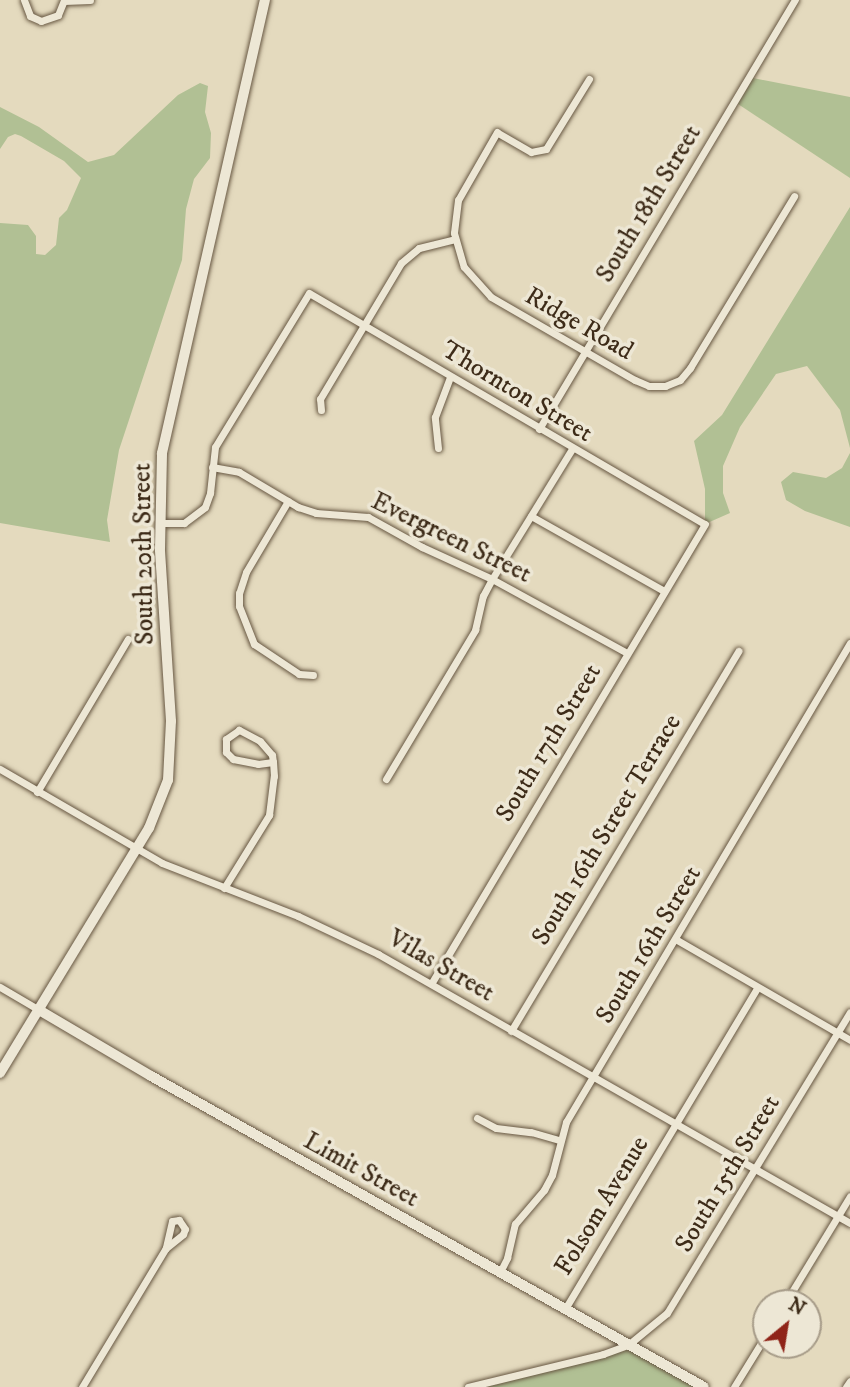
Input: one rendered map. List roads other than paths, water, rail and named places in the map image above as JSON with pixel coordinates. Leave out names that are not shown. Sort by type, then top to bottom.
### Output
[{"type":"main road","name":"South 20th Street","points":[[0,1073],[160,806],[171,752],[159,523],[162,453],[265,0]]},
{"type":"main road","name":"Limit Street","points":[[39,1010],[704,1387]]},
{"type":"street","points":[[24,0],[30,16],[41,21],[58,15],[64,1],[90,0]]},
{"type":"street","name":"South 18th Street","points":[[539,429],[796,0]]},
{"type":"street","name":"Ridge Road","points":[[589,79],[546,149],[531,152],[497,132],[458,200],[454,216],[455,239],[464,267],[480,288],[585,351],[649,386],[665,386],[680,380],[690,368],[794,196]]},
{"type":"street","points":[[321,410],[320,398],[401,263],[419,248],[455,239]]},
{"type":"street","name":"Thornton Street","points":[[212,467],[215,447],[309,293],[572,449],[705,524]]},
{"type":"street","points":[[438,448],[435,417],[450,377]]},
{"type":"street","points":[[386,779],[475,630],[483,596],[492,579],[572,449]]},
{"type":"street","points":[[159,523],[184,523],[205,507],[210,493],[212,467]]},
{"type":"street","name":"Evergreen Street","points":[[212,467],[239,472],[288,501],[316,513],[368,517],[422,547],[492,579],[626,653]]},
{"type":"street","points":[[288,501],[246,572],[239,593],[239,606],[254,644],[299,674],[313,675]]},
{"type":"street","points":[[531,516],[664,591]]},
{"type":"street","name":"South 17th Street","points":[[431,984],[705,524]]},
{"type":"street","points":[[37,792],[128,639]]},
{"type":"street","name":"South 16th Street","points":[[500,1272],[508,1258],[515,1224],[544,1190],[552,1175],[559,1140],[566,1122],[677,940],[850,643]]},
{"type":"street","name":"South 16th Street Terrace","points":[[511,1031],[738,652]]},
{"type":"street","points":[[223,888],[269,815],[273,799],[272,755],[260,741],[239,730],[226,739],[224,748],[229,756],[267,765],[272,762]]},
{"type":"street","name":"Vilas Street","points":[[0,769],[136,850],[340,935],[850,1223]]},
{"type":"street","points":[[677,940],[850,1040]]},
{"type":"street","name":"Limit Street","points":[[0,987],[39,1010]]},
{"type":"street","name":"Folsom Avenue","points":[[565,1309],[758,987]]},
{"type":"street","name":"South 15th Street","points":[[628,1345],[667,1313],[850,1012]]},
{"type":"street","points":[[477,1118],[496,1128],[531,1132],[559,1140]]},
{"type":"street","points":[[794,1289],[850,1196]]},
{"type":"street","points":[[82,1387],[166,1248]]},
{"type":"street","points":[[468,1387],[587,1359],[628,1345]]},
{"type":"street","points":[[734,1387],[752,1358]]},
{"type":"street","points":[[846,1387],[850,1381]]}]
